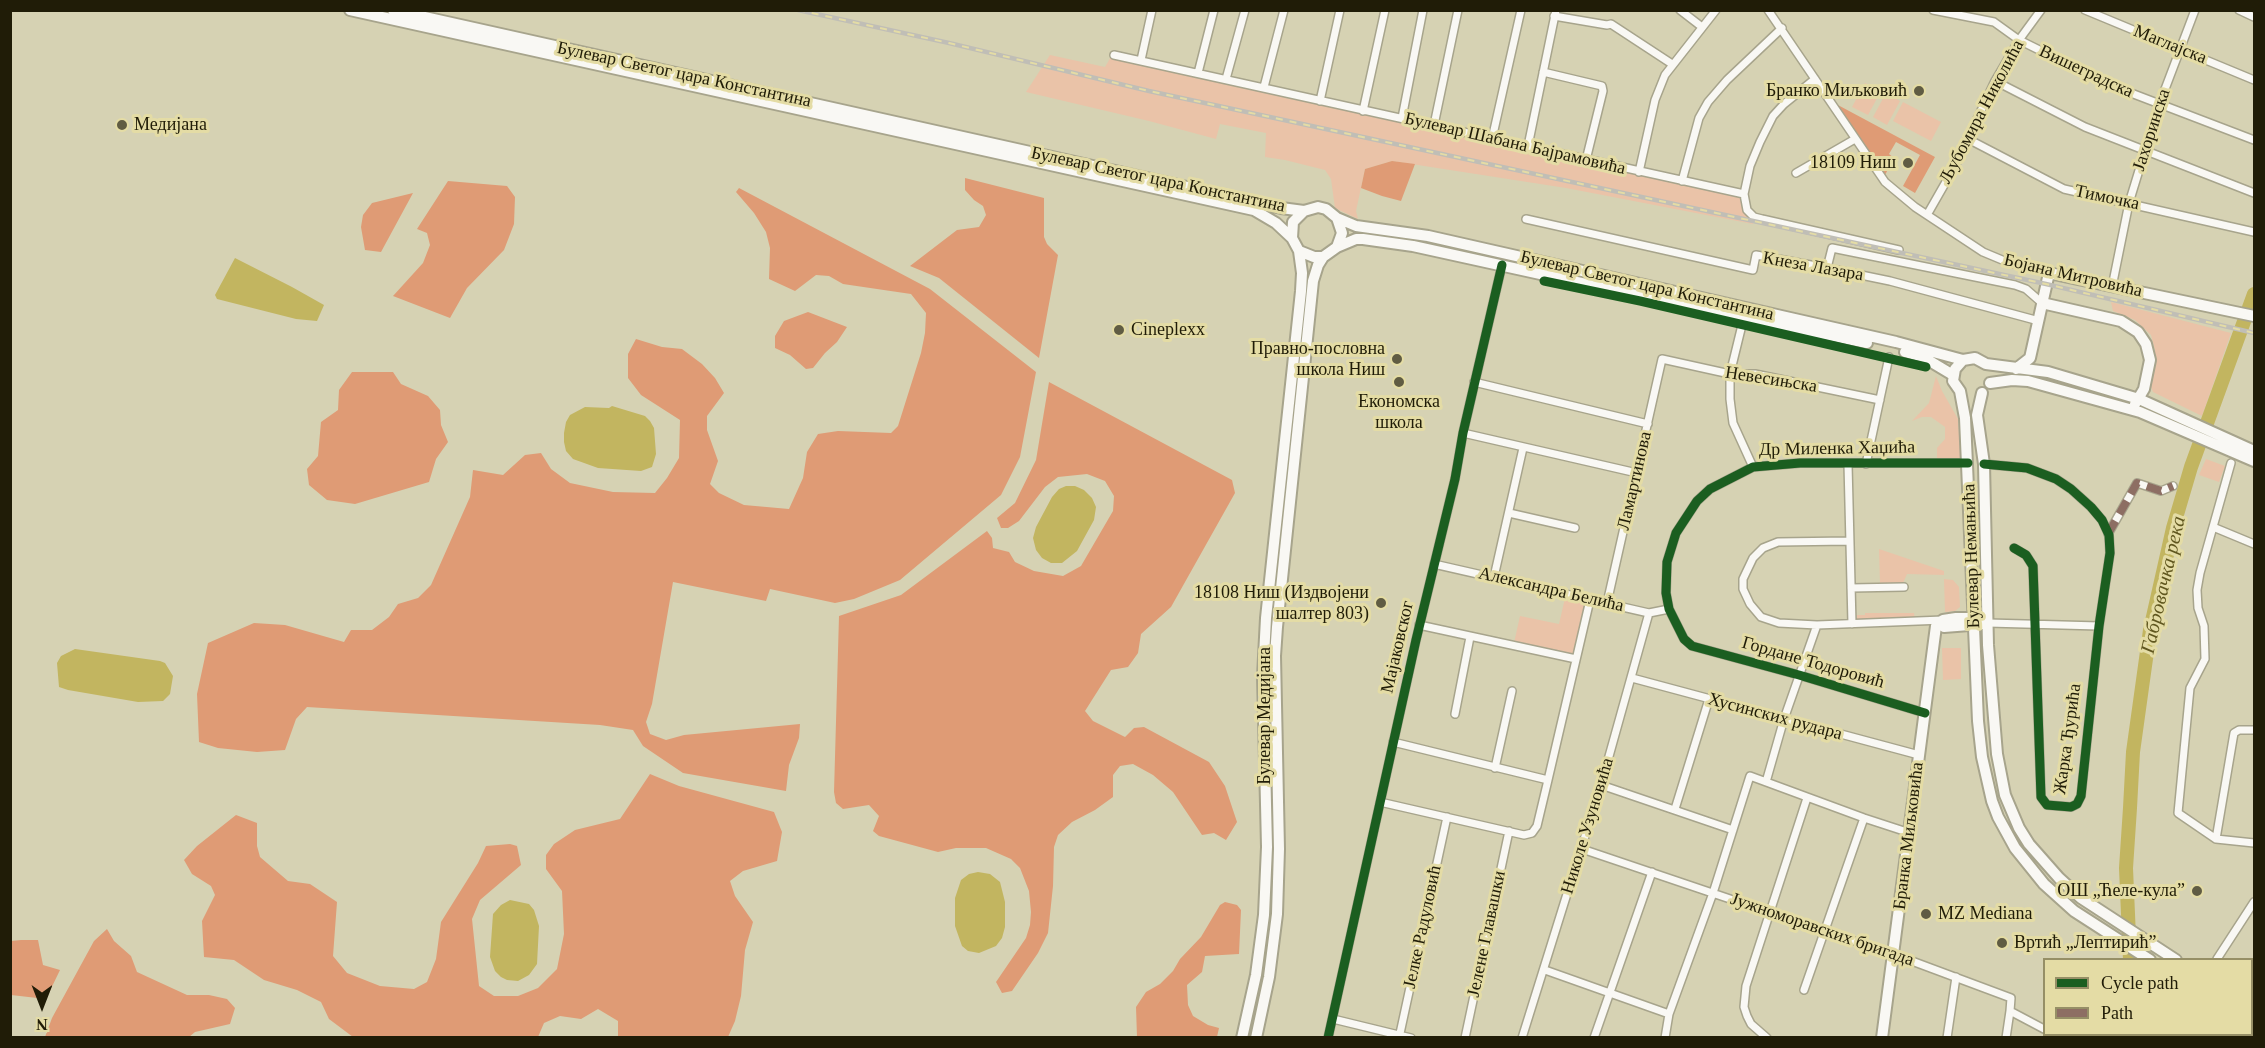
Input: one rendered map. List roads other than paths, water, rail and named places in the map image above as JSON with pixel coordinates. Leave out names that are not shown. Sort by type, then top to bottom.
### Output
[{"type":"main road","name":"Булевар Светог цара Константина","points":[[350,10],[1254,210],[1276,223],[1292,238]]},
{"type":"main road","name":"Булевар Светог цара Константина","points":[[393,10],[1281,208],[1304,211],[1318,207],[1356,226],[1423,235],[1896,342],[1963,360],[1975,358],[1986,364],[2048,372],[2139,399],[2193,428]]},
{"type":"main road","points":[[1304,211],[1293,222],[1292,238],[1299,250],[1306,255],[1323,257],[1337,248],[1342,232],[1337,218]]},
{"type":"main road","name":"Булевар Светог цара Константина","points":[[1337,248],[1356,239],[1372,239],[1502,265],[1893,348],[1923,357],[1953,375]]},
{"type":"main road","name":"Булевар Медијана","points":[[1242,1038],[1256,975],[1264,915],[1267,848],[1263,676],[1265,629],[1301,291],[1302,273],[1299,250]]},
{"type":"main road","name":"Булевар Медијана","points":[[1256,1038],[1269,977],[1277,914],[1279,849],[1276,627],[1313,281],[1323,257]]},
{"type":"main road","points":[[2016,369],[2030,358],[2049,273]]},
{"type":"main road","name":"Бојана Митровића","points":[[2049,273],[2254,316]]},
{"type":"main road","points":[[2043,303],[2121,321],[2138,332],[2146,344],[2150,360],[2148,374],[2139,399],[2132,407],[2125,408]]},
{"type":"main road","points":[[1963,360],[1953,375],[1956,387],[1971,396],[1982,393],[1990,382],[1991,373],[1986,364]]},
{"type":"main road","points":[[1990,382],[2028,381],[2151,415],[2193,428],[2254,461]]},
{"type":"main road","name":"Булевар Немањића","points":[[1960,391],[1964,410],[1968,463],[1972,620],[1978,721],[1988,786],[1998,817],[2022,858],[2044,884],[2074,911],[2147,958]]},
{"type":"main road","name":"Булевар Немањића","points":[[1982,393],[1977,415],[1984,464],[1991,699],[2000,777],[2011,810],[2029,844],[2050,869],[2081,898],[2173,958]]},
{"type":"main road","points":[[2212,437],[2254,452]]},
{"type":"main road","points":[[1942,620],[1972,620],[1988,623]]},
{"type":"main road","name":"Бранка Миљковића","points":[[1882,1038],[1936,626],[1942,620]]},
{"type":"main road","points":[[1936,635],[1946,627],[1972,620]]},
{"type":"street","points":[[1141,60],[1152,10]]},
{"type":"street","points":[[1198,73],[1214,10]]},
{"type":"street","points":[[1226,79],[1245,10]]},
{"type":"street","points":[[1263,87],[1284,10]]},
{"type":"street","points":[[1320,101],[1340,10]]},
{"type":"street","points":[[1363,111],[1385,10]]},
{"type":"street","points":[[1402,118],[1423,10]]},
{"type":"street","points":[[1434,125],[1458,10]]},
{"type":"street","points":[[1492,139],[1521,10]]},
{"type":"street","points":[[1680,10],[1702,27]]},
{"type":"street","points":[[1639,172],[1655,100],[1665,75],[1716,10]]},
{"type":"street","name":"Бојана Митровића","points":[[1768,10],[1885,182],[1928,215],[1992,257],[2049,273]]},
{"type":"street","name":"Вишеградска","points":[[1933,10],[1994,22],[2019,40],[2110,85],[2254,140]]},
{"type":"street","name":"Љубомира Николића","points":[[1928,215],[1968,140],[1995,81],[2019,40],[2041,10]]},
{"type":"street","name":"Маглајска","points":[[2085,10],[2254,80]]},
{"type":"street","name":"Јахоринска","points":[[2112,287],[2129,203],[2159,105],[2195,10]]},
{"type":"street","points":[[2239,10],[2254,17]]},
{"type":"street","points":[[1528,146],[1555,13],[1611,24],[1672,64]]},
{"type":"street","points":[[1682,181],[1699,118],[1708,102],[1727,80],[1782,28]]},
{"type":"street","name":"Булевар Шабана Бајрамовића","points":[[1114,55],[1744,194]]},
{"type":"street","points":[[1543,72],[1602,86],[1604,91],[1586,160]]},
{"type":"street","points":[[1815,79],[1773,116],[1749,166],[1744,194],[1747,210],[1754,216],[1899,250]]},
{"type":"street","points":[[1995,81],[2085,127],[2254,193]]},
{"type":"street","points":[[1796,173],[1855,139]]},
{"type":"street","name":"Тимочка","points":[[1968,140],[2064,189],[2254,232]]},
{"type":"street","name":"Кнеза Лазара","points":[[1526,219],[1752,270],[1756,255],[1827,268],[1890,281],[2039,321]]},
{"type":"street","points":[[1827,268],[1832,248],[2015,285],[2026,289],[2043,303]]},
{"type":"street","name":"Мајаковског","points":[[1328,1038],[1419,625],[1455,479],[1474,382],[1502,265]]},
{"type":"street","points":[[1742,325],[1730,374],[1733,423],[1753,467]]},
{"type":"street","points":[[1866,464],[1889,357]]},
{"type":"street","name":"Невесињска","points":[[1662,359],[1730,374],[1755,374],[1880,400]]},
{"type":"street","name":"Ламартинова","points":[[1607,603],[1662,359]]},
{"type":"street","points":[[1474,382],[1648,424]]},
{"type":"street","points":[[1463,433],[1637,473]]},
{"type":"street","points":[[1494,577],[1523,448]]},
{"type":"street","name":"Др Миленка Хаџића","points":[[1692,646],[1685,641],[1669,609],[1665,593],[1667,562],[1676,533],[1686,515],[1710,489],[1753,467],[1800,464],[1968,463]]},
{"type":"street","points":[[2231,463],[2197,590],[2198,608],[2204,626],[2205,658],[2190,688],[2178,813],[2216,839],[2254,843]]},
{"type":"street","points":[[1848,464],[1852,624]]},
{"type":"street","points":[[1984,464],[2027,468],[2056,479],[2091,507],[2100,517],[2108,534]]},
{"type":"street","points":[[2108,534],[2137,483],[2161,491],[2173,486]]},
{"type":"street","points":[[1509,513],[1575,528]]},
{"type":"street","points":[[2213,527],[2254,544]]},
{"type":"street","name":"Жарка Ђурића","points":[[2014,548],[2026,555],[2033,566],[2041,797],[2047,805],[2071,807],[2077,804],[2081,796],[2099,626],[2111,547],[2108,534]]},
{"type":"street","points":[[1849,541],[1778,542],[1757,553],[1746,572],[1743,589],[1750,603],[1761,617],[1779,623],[1817,625],[1942,620]]},
{"type":"street","name":"Александра Белића","points":[[1434,564],[1649,613],[1669,609]]},
{"type":"street","points":[[1851,588],[1904,587]]},
{"type":"street","points":[[1380,801],[1524,835],[1532,833],[1537,826],[1590,600]]},
{"type":"street","name":"Николе Узуновића","points":[[1522,1038],[1601,785],[1649,613]]},
{"type":"street","points":[[1988,623],[2099,626]]},
{"type":"street","points":[[1419,625],[1576,659]]},
{"type":"street","points":[[1766,782],[1784,719],[1817,625]]},
{"type":"street","points":[[1455,714],[1470,637]]},
{"type":"street","name":"Гордане Тодоровић","points":[[1692,646],[1925,713]]},
{"type":"street","name":"Хусинских рудара","points":[[1632,678],[1919,756]]},
{"type":"street","points":[[1495,768],[1512,691]]},
{"type":"street","points":[[1675,809],[1709,699]]},
{"type":"street","points":[[2216,839],[2234,733],[2239,730],[2254,730]]},
{"type":"street","points":[[1393,742],[1548,780]]},
{"type":"street","points":[[1665,1038],[1669,1014],[1713,893],[1750,776],[1910,833]]},
{"type":"street","points":[[1601,785],[1733,830]]},
{"type":"street","points":[[1767,1038],[1751,1024],[1744,1007],[1744,997],[1768,912],[1807,798]]},
{"type":"street","name":"Јелке Радуловић","points":[[1399,1036],[1447,817]]},
{"type":"street","points":[[1804,990],[1864,818]]},
{"type":"street","name":"Јелене Главашки","points":[[1465,1038],[1509,831]]},
{"type":"street","name":"Јужноморавских бригада","points":[[1581,849],[1893,954],[2011,998],[2010,1011],[2043,1028]]},
{"type":"street","points":[[1594,1038],[1652,872]]},
{"type":"street","points":[[2218,958],[2254,902]]},
{"type":"street","points":[[1545,970],[1669,1014]]},
{"type":"street","points":[[1947,1038],[1956,977]]},
{"type":"street","points":[[2006,1038],[2010,1011]]},
{"type":"street","points":[[1332,1019],[1411,1038]]},
{"type":"waterway","name":"Габровачка река","points":[[2130,958],[2126,868],[2133,752],[2150,630],[2173,528],[2191,467],[2254,294]]},
{"type":"railway","points":[[798,10],[1149,91],[2046,284],[2254,333]]},
{"type":"place","name":"Бранко Миљковић","points":[[1919,91]]},
{"type":"place","name":"Медијана","points":[[122,125]]},
{"type":"place","name":"18109 Ниш","points":[[1908,163]]},
{"type":"place","name":"Cineplexx","points":[[1119,330]]},
{"type":"place","name":"Правно-пословна школа Ниш","points":[[1397,359]]},
{"type":"place","name":"Економска школа","points":[[1399,382]]},
{"type":"place","name":"18108 Ниш (Издвојени шалтер 803)","points":[[1381,603]]},
{"type":"place","name":"ОШ „Ћеле-кула”","points":[[2197,891]]},
{"type":"place","name":"MZ Mediana","points":[[1926,914]]},
{"type":"place","name":"Вртић „Лептирић”","points":[[2002,943]]}]
